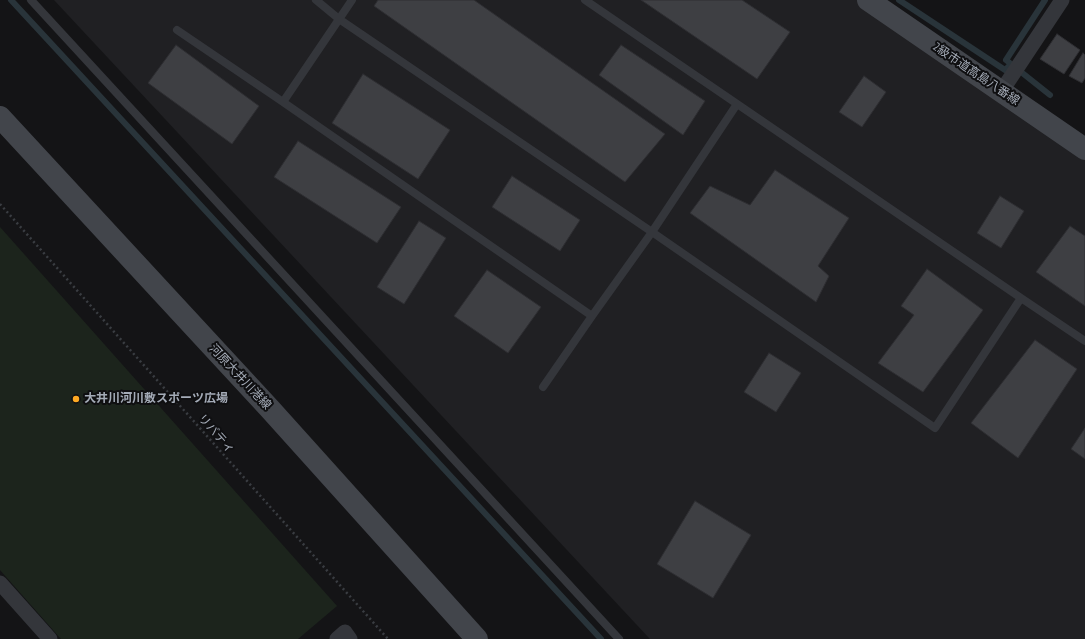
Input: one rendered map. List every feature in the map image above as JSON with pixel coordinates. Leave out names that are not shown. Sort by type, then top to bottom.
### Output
[{"type":"main road","name":"2級市道高島八番線","points":[[868,0],[1085,149]]},
{"type":"main road","name":"河原大井川港線","points":[[0,117],[270,409],[477,639]]},
{"type":"street","points":[[1001,92],[1062,0]]},
{"type":"street","points":[[0,583],[50,639]]},
{"type":"street","points":[[337,639],[345,632],[350,639]]},
{"type":"lane","points":[[31,0],[619,639]]},
{"type":"lane","points":[[316,0],[339,19],[936,428],[1021,298]]},
{"type":"lane","points":[[283,102],[352,0]]},
{"type":"lane","points":[[585,0],[1085,341]]},
{"type":"lane","points":[[177,30],[592,316]]},
{"type":"lane","points":[[543,388],[652,232],[737,104]]},
{"type":"path","name":"リバティ","points":[[0,204],[388,639]]},
{"type":"shaded area","points":[[54,0],[866,0],[1085,158],[1085,639],[650,639]]},
{"type":"shaded area","name":"大井川河川敷スポーツ広場","points":[[0,227],[337,606],[298,639],[61,639],[0,570]]},
{"type":"building","points":[[378,0],[474,0],[665,134],[625,182],[374,6]]},
{"type":"building","points":[[641,0],[742,0],[790,32],[757,79]]},
{"type":"building","points":[[1057,34],[1080,50],[1064,74],[1040,59]]},
{"type":"building","points":[[176,45],[259,106],[232,144],[148,83]]},
{"type":"building","points":[[621,45],[705,101],[683,135],[599,75]]},
{"type":"building","points":[[1083,53],[1085,55],[1085,78],[1082,83],[1069,76]]},
{"type":"building","points":[[363,74],[450,130],[418,179],[332,123]]},
{"type":"building","points":[[864,76],[886,92],[862,127],[839,112]]},
{"type":"building","points":[[298,141],[401,207],[377,243],[274,177]]},
{"type":"building","points":[[775,170],[849,218],[818,266],[829,276],[816,302],[690,213],[710,186],[750,205]]},
{"type":"building","points":[[512,176],[580,220],[560,251],[492,207]]},
{"type":"building","points":[[1000,196],[1024,211],[1001,248],[977,233]]},
{"type":"building","points":[[419,221],[446,238],[404,304],[377,287]]},
{"type":"building","points":[[1070,226],[1085,236],[1085,306],[1036,272]]},
{"type":"building","points":[[927,269],[983,310],[923,392],[878,363],[914,315],[901,306]]},
{"type":"building","points":[[487,270],[541,307],[508,353],[454,316]]},
{"type":"building","points":[[1035,340],[1077,369],[1018,458],[971,423]]},
{"type":"building","points":[[769,353],[801,373],[776,412],[744,392]]},
{"type":"building","points":[[1085,428],[1085,459],[1071,449]]},
{"type":"building","points":[[695,501],[751,535],[713,598],[657,564]]},
{"type":"waterway","points":[[11,0],[601,639]]},
{"type":"waterway","points":[[899,0],[1005,70],[1011,64]]},
{"type":"waterway","points":[[1045,0],[1006,60],[1050,95]]},
{"type":"place","name":"大井川河川敷スポーツ広場","points":[[76,399]]}]
